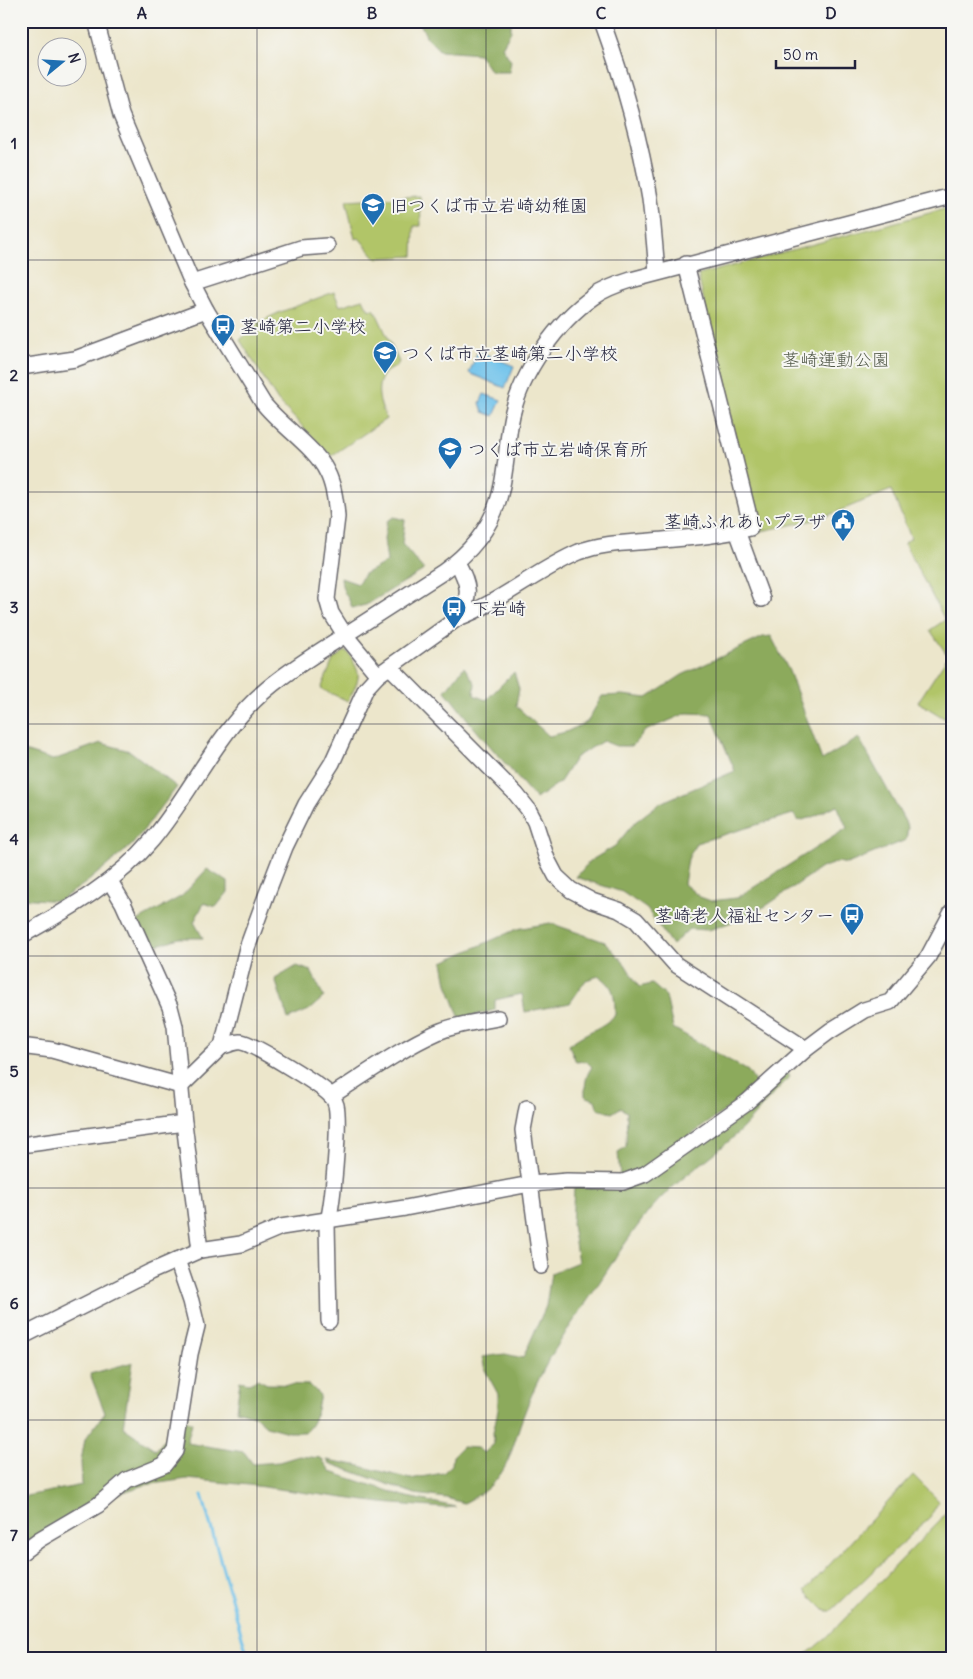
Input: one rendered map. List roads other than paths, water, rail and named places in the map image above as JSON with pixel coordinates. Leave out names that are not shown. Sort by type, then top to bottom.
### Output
[{"type":"street","points":[[96,21],[122,115],[192,283],[206,310],[263,403],[316,457],[328,473],[337,507],[328,599],[331,613],[345,635],[516,794],[528,809],[535,822],[547,859],[556,876],[571,890],[592,902],[619,910],[636,920],[675,964],[806,1049]]},
{"type":"street","points":[[602,21],[632,115],[650,200],[657,272]]},
{"type":"street","points":[[21,936],[81,901],[110,881],[134,860],[168,819],[217,746],[247,708],[262,693],[291,670],[457,562],[481,535],[498,502],[513,413],[523,385],[548,342],[574,311],[610,287],[657,272],[952,196]]},
{"type":"street","points":[[192,283],[301,248],[327,246]]},
{"type":"street","points":[[181,1086],[222,1046],[247,948],[285,847],[306,804],[332,763],[366,688],[384,671],[458,618],[580,552],[603,545],[669,540],[750,528],[751,524],[686,264]]},
{"type":"street","points":[[21,366],[51,364],[74,359],[206,310]]},
{"type":"street","points":[[737,531],[762,600]]},
{"type":"street","points":[[457,562],[468,588],[464,609],[458,618]]},
{"type":"street","points":[[110,881],[124,903],[170,1007],[175,1026],[184,1123],[200,1250]]},
{"type":"street","points":[[21,1338],[176,1260],[200,1250],[240,1244],[280,1227],[423,1204],[530,1184],[567,1181],[623,1182],[645,1174],[747,1102],[806,1049],[846,1020],[864,1010],[890,1002],[928,957],[952,912]]},
{"type":"street","points":[[331,1096],[401,1052],[438,1032],[457,1026],[498,1018]]},
{"type":"street","points":[[222,1046],[241,1042],[261,1050],[321,1088],[331,1096],[336,1104],[336,1154],[327,1224],[329,1321]]},
{"type":"street","points":[[21,1048],[52,1050],[181,1086]]},
{"type":"street","points":[[528,1108],[523,1130],[540,1266]]},
{"type":"street","points":[[21,1145],[184,1123]]},
{"type":"street","points":[[21,1553],[40,1539],[98,1505],[127,1480],[164,1465],[175,1451],[190,1354],[197,1326],[191,1301],[176,1260]]},
{"type":"water","points":[[478,351],[514,366],[505,388],[469,373]]},
{"type":"water","points":[[484,394],[501,400],[494,416],[483,412],[480,403]]},
{"type":"waterway","points":[[202,1495],[248,1658]]},
{"type":"place","name":"旧つくば市立岩崎幼稚園","points":[[373,226]]},
{"type":"place","name":"茎崎第二小学校","points":[[223,347]]},
{"type":"place","name":"つくば市立茎崎第二小学校","points":[[385,374]]},
{"type":"place","name":"つくば市立岩崎保育所","points":[[450,470]]},
{"type":"place","name":"茎崎ふれあいプラザ","points":[[843,542]]},
{"type":"place","name":"下岩崎","points":[[454,629]]},
{"type":"place","name":"茎崎老人福祉センター","points":[[852,936]]},
{"type":"park label","name":"茎崎運動公園","points":[[836,359]]}]
